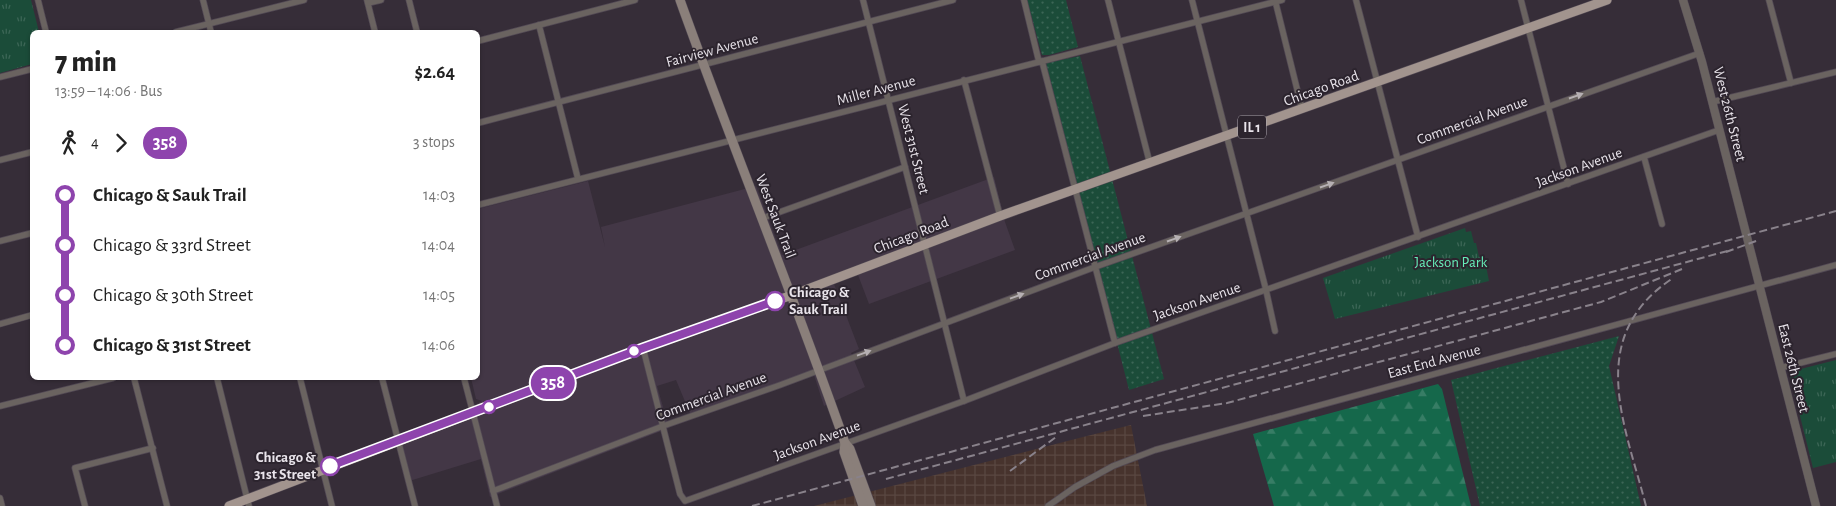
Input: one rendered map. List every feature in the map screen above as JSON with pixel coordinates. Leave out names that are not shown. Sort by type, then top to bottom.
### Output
[{"type":"main road","name":"West Sauk Trail","points":[[680,0],[703,65],[792,295],[845,444],[850,449],[857,477]]},
{"type":"main road","name":"Chicago Road","points":[[229,506],[248,503],[323,469],[1000,216],[1607,0]]},
{"type":"main road","points":[[857,477],[863,506]]},
{"type":"main road","points":[[857,477],[871,506]]},
{"type":"street","points":[[38,0],[46,30]]},
{"type":"street","points":[[203,0],[210,30]]},
{"type":"street","points":[[184,30],[304,0]]},
{"type":"street","points":[[374,30],[367,2],[381,0]]},
{"type":"street","points":[[409,0],[416,30]]},
{"type":"street","points":[[480,40],[635,0]]},
{"type":"street","name":"West 31st Street","points":[[863,0],[964,401]]},
{"type":"street","name":"Fairview Avenue","points":[[480,122],[953,0]]},
{"type":"street","points":[[1024,0],[1115,343]]},
{"type":"street","points":[[1108,0],[1150,164]]},
{"type":"street","points":[[1192,0],[1275,331]]},
{"type":"street","points":[[1356,0],[1418,237]]},
{"type":"street","points":[[1520,0],[1568,184]]},
{"type":"street","name":"West 26th Street","points":[[1683,0],[1700,53],[1747,236]]},
{"type":"street","points":[[1769,0],[1791,83]]},
{"type":"street","points":[[1277,1],[1302,109]]},
{"type":"street","name":"Miller Avenue","points":[[480,204],[1277,1]]},
{"type":"street","points":[[539,25],[578,179]]},
{"type":"street","name":"Commercial Avenue","points":[[493,491],[663,426],[1095,267],[1700,53]]},
{"type":"street","points":[[0,77],[30,70]]},
{"type":"street","points":[[1712,102],[1836,72]]},
{"type":"street","points":[[964,80],[1000,216]]},
{"type":"street","name":"Jackson Avenue","points":[[663,426],[680,494],[685,501],[964,401],[1115,343],[1720,130]]},
{"type":"street","points":[[0,160],[30,152]]},
{"type":"street","points":[[1644,157],[1662,224]]},
{"type":"street","points":[[763,218],[905,167]]},
{"type":"street","points":[[0,241],[30,234]]},
{"type":"street","name":"East 26th Street","points":[[1747,236],[1816,506]]},
{"type":"street","name":"East End Avenue","points":[[1048,506],[1075,487],[1114,466],[1155,450],[1836,265]]},
{"type":"street","points":[[0,324],[30,316]]},
{"type":"street","points":[[643,348],[663,426]]},
{"type":"street","points":[[1780,368],[1836,354]]},
{"type":"street","points":[[0,406],[105,380]]},
{"type":"street","points":[[135,380],[167,506]]},
{"type":"street","points":[[217,380],[248,503]]},
{"type":"street","points":[[301,380],[332,506]]},
{"type":"street","points":[[383,380],[415,506]]},
{"type":"street","points":[[465,380],[497,506]]},
{"type":"street","points":[[85,506],[75,468],[153,448]]},
{"type":"street","points":[[0,498],[2,506]]},
{"type":"shaded area","points":[[994,177],[1005,222],[1015,250],[869,304],[858,275],[834,284],[859,349],[851,353],[865,387],[824,406],[814,375],[692,418],[676,380],[657,386],[669,428],[490,497],[481,459],[406,482],[395,437],[468,409],[482,401],[476,399],[471,380],[480,380],[480,208],[588,181],[605,247],[601,227],[756,186],[782,255]]},
{"type":"shaded area","points":[[1131,425],[1147,506],[814,506],[1083,437]]},
{"type":"green space","points":[[0,0],[31,0],[38,30],[30,30],[30,65],[0,73]]},
{"type":"green space","points":[[1027,0],[1066,0],[1078,47],[1049,55],[1042,55]]},
{"type":"green space","points":[[1080,56],[1164,379],[1129,390],[1046,63]]},
{"type":"green space","name":"Jackson Park","points":[[1465,228],[1466,232],[1471,231],[1479,257],[1484,256],[1489,281],[1335,319],[1323,278]]},
{"type":"green space","points":[[1619,336],[1609,366],[1641,506],[1480,506],[1451,380]]},
{"type":"green space","points":[[1836,360],[1836,462],[1813,468],[1789,372]]},
{"type":"green space","points":[[1438,384],[1442,389],[1471,506],[1274,506],[1253,434]]},
{"type":"railway","points":[[752,506],[1836,211]]},
{"type":"railway","points":[[1726,252],[1759,240]]},
{"type":"railway","points":[[886,479],[1731,250]]},
{"type":"railway","points":[[1143,416],[1227,403],[1601,302],[1682,269]]},
{"type":"railway","points":[[1646,506],[1622,413],[1618,383],[1620,354],[1628,327],[1645,301],[1673,278]]},
{"type":"railway","points":[[1010,471],[1056,437]]},
{"type":"bus line","name":"358","points":[[330,466],[643,348],[775,301]]},
{"type":"place","name":"Chicago & Sauk Trail","points":[[775,301]]},
{"type":"place","name":"Chicago & 31st Street","points":[[330,466]]}]
